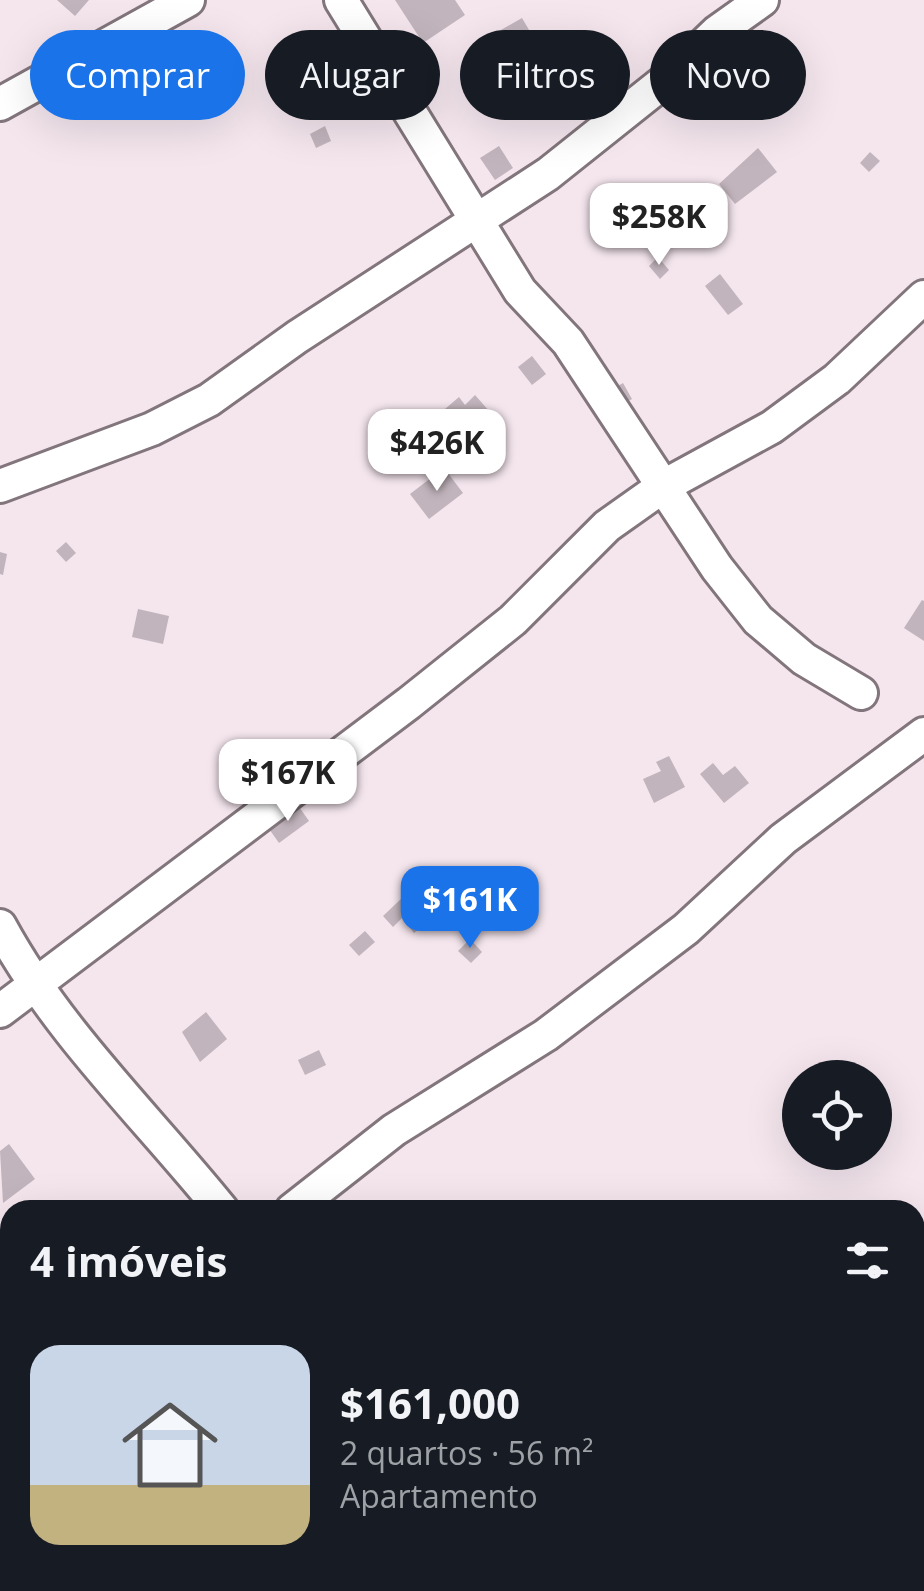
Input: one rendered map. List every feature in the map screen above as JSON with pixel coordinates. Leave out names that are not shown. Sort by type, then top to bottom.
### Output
[{"type":"street","points":[[0,104],[188,0]]},
{"type":"street","points":[[342,0],[520,290],[568,342],[662,487],[758,620],[804,659],[861,693]]},
{"type":"street","points":[[0,486],[152,429],[210,400],[548,174],[671,76],[717,32],[762,0]]},
{"type":"street","points":[[0,1011],[513,620],[607,526],[662,487],[772,426],[836,379],[924,296]]},
{"type":"street","points":[[305,1200],[394,1130],[546,1035],[686,929],[748,876],[783,839],[924,734]]},
{"type":"street","points":[[0,926],[34,985],[126,1102],[213,1200]]},
{"type":"building","points":[[57,0],[89,0],[75,16]]},
{"type":"building","points":[[395,0],[455,0],[465,15],[440,32],[415,30]]},
{"type":"building","points":[[522,18],[529,30],[501,30]]},
{"type":"building","points":[[325,126],[331,141],[316,148],[310,134]]},
{"type":"building","points":[[499,146],[513,168],[495,180],[480,158]]},
{"type":"building","points":[[758,148],[777,172],[735,204],[719,184]]},
{"type":"building","points":[[870,152],[880,161],[869,172],[860,163]]},
{"type":"building","points":[[658,257],[669,270],[660,279],[649,266]]},
{"type":"building","points":[[720,274],[743,304],[728,315],[705,286]]},
{"type":"building","points":[[532,356],[546,374],[532,385],[518,367]]},
{"type":"building","points":[[623,383],[632,399],[616,408],[607,392]]},
{"type":"building","points":[[475,395],[497,420],[473,441],[445,409],[459,397],[465,405]]},
{"type":"building","points":[[444,468],[463,493],[429,519],[410,494]]},
{"type":"building","points":[[66,542],[76,553],[66,562],[56,551]]},
{"type":"building","points":[[0,552],[7,554],[3,575],[0,574]]},
{"type":"building","points":[[924,601],[924,641],[904,628]]},
{"type":"building","points":[[138,609],[169,616],[163,644],[132,637]]},
{"type":"building","points":[[669,756],[685,787],[654,803],[643,779],[661,771],[656,762]]},
{"type":"building","points":[[713,763],[723,775],[735,766],[749,783],[724,803],[700,774]]},
{"type":"building","points":[[297,804],[309,821],[279,843],[267,826]]},
{"type":"building","points":[[402,898],[425,924],[414,933],[402,918],[393,927],[383,916]]},
{"type":"building","points":[[365,931],[375,942],[359,956],[349,945]]},
{"type":"building","points":[[470,939],[482,952],[471,963],[458,951]]},
{"type":"building","points":[[206,1012],[227,1039],[200,1062],[182,1032]]},
{"type":"building","points":[[319,1050],[326,1065],[305,1075],[298,1060]]},
{"type":"building","points":[[9,1144],[35,1179],[7,1200],[3,1200],[0,1151]]}]
